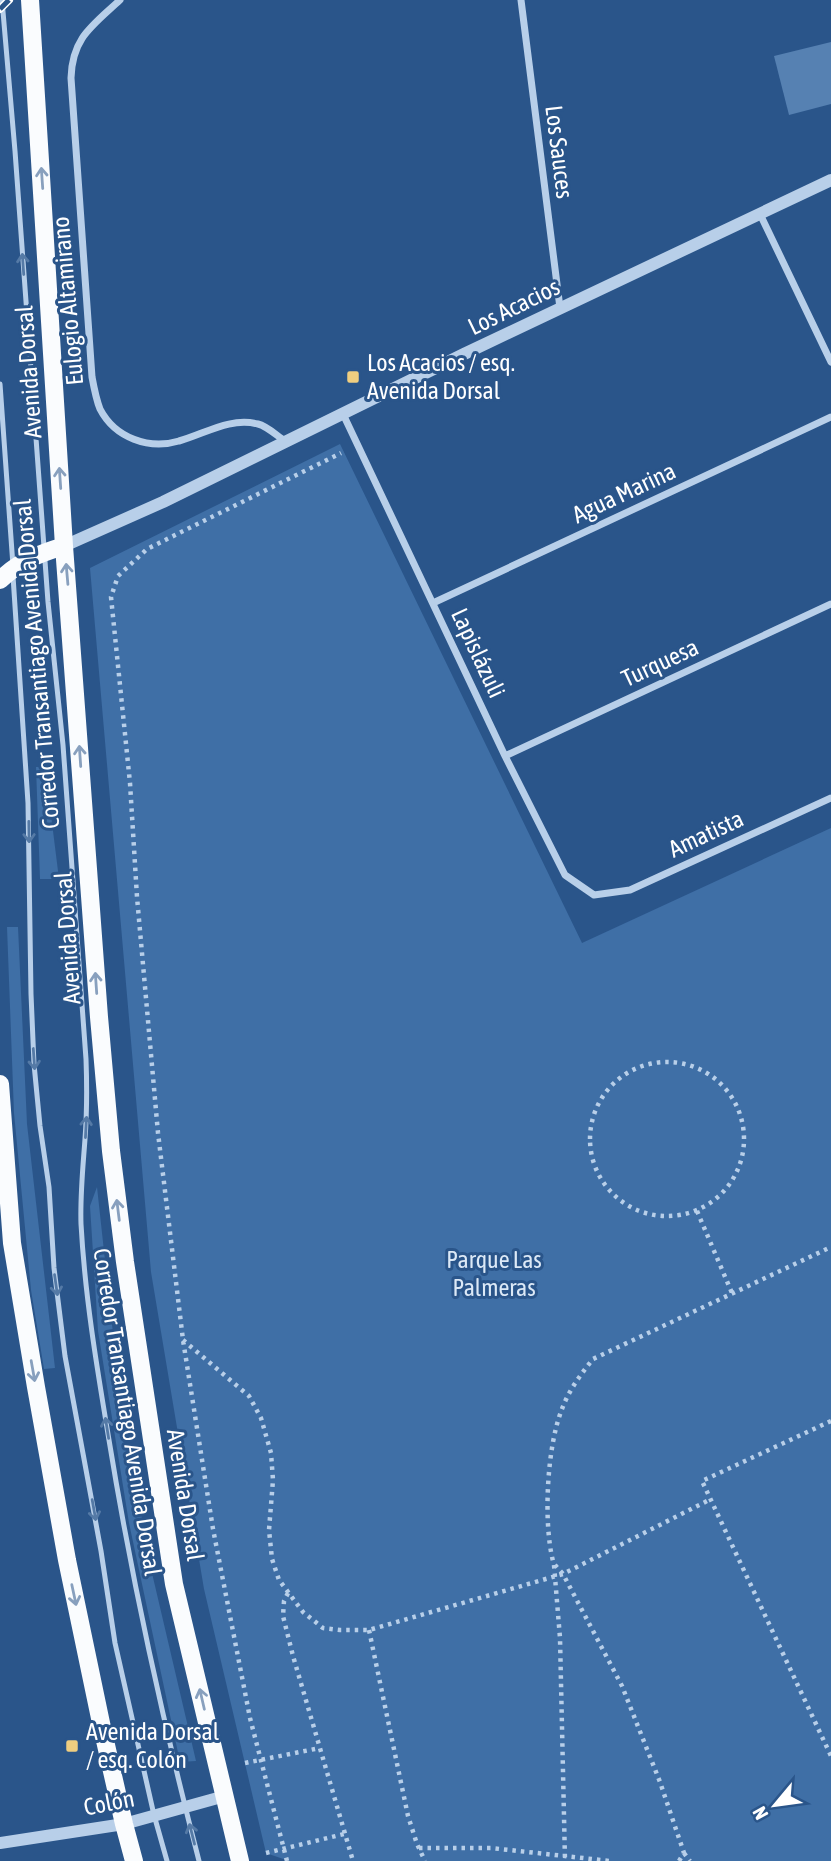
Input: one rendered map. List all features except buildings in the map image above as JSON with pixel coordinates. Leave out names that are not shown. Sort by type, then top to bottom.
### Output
[{"type":"main road","name":"Avenida Dorsal","points":[[30,0],[65,546],[111,1151],[125,1262],[174,1584],[240,1861]]},
{"type":"main road","points":[[6,574],[44,552],[65,546]]},
{"type":"main road","points":[[0,1084],[6,1244],[100,1724],[135,1861]]},
{"type":"street","name":"Eulogio Altamirano","points":[[120,0],[88,30],[75,49],[71,63],[90,350],[96,398],[101,411],[119,431],[147,443],[180,441],[212,428],[237,423],[260,424],[286,442]]},
{"type":"street","name":"Los Sauces","points":[[521,0],[559,308]]},
{"type":"street","name":"Los Acacios","points":[[65,546],[163,502],[559,308],[831,180]]},
{"type":"street","points":[[760,214],[831,362]]},
{"type":"street","name":"Lapislázuli","points":[[343,414],[505,756],[565,875],[593,895]]},
{"type":"street","name":"Agua Marina","points":[[433,603],[831,417]]},
{"type":"street","name":"Turquesa","points":[[505,756],[831,604]]},
{"type":"street","name":"Amatista","points":[[593,895],[629,890],[831,798]]},
{"type":"street","name":"Colón","points":[[0,1843],[124,1824],[225,1797]]},
{"type":"lane","name":"Corredor Transantiago Avenida Dorsal","points":[[2,0],[86,1059],[87,1101],[81,1221],[86,1293],[117,1487],[155,1673],[199,1861]]},
{"type":"lane","name":"Corredor Transantiago Avenida Dorsal","points":[[0,384],[6,574],[28,803],[34,1053],[40,1126],[49,1187],[54,1268],[65,1356],[116,1643],[154,1815],[167,1861]]},
{"type":"path","points":[[287,1861],[250,1718],[213,1529],[183,1340],[158,1133],[137,897],[130,783],[111,597],[118,576],[147,549],[358,445]]},
{"type":"path","points":[[656,1063],[681,1063],[704,1072],[724,1087],[738,1108],[744,1134],[742,1160],[730,1184],[713,1202],[696,1210],[689,1214],[664,1217],[638,1212],[616,1198],[599,1178],[590,1154],[589,1129],[597,1105],[611,1085],[632,1070],[656,1063]]},
{"type":"path","points":[[696,1210],[732,1293]]},
{"type":"path","points":[[565,1858],[560,1638],[548,1514],[554,1438],[562,1409],[578,1378],[593,1359],[831,1247]]},
{"type":"path","points":[[183,1340],[249,1396],[261,1418],[271,1453],[273,1480],[269,1516],[272,1559],[279,1580],[288,1593],[303,1612],[323,1628],[369,1630],[563,1574],[711,1499]]},
{"type":"path","points":[[831,1421],[702,1481],[831,1756]]},
{"type":"path","points":[[554,1564],[563,1574],[622,1686],[660,1782],[684,1853],[690,1861]]},
{"type":"path","points":[[288,1593],[284,1601],[283,1616],[353,1861]]},
{"type":"path","points":[[369,1630],[402,1791],[425,1861]]},
{"type":"path","points":[[245,1763],[320,1748]]},
{"type":"path","points":[[266,1853],[344,1834]]},
{"type":"path","points":[[419,1849],[491,1848],[610,1861]]},
{"type":"path","points":[[679,1861],[684,1853]]},
{"type":"green space","name":"Parque Las Palmeras","points":[[340,444],[582,943],[831,828],[831,1861],[289,1861],[266,1853],[204,1589],[151,1272],[90,568]]},
{"type":"green space","points":[[36,767],[45,767],[59,879],[40,879]]},
{"type":"green space","points":[[7,927],[18,927],[27,1124],[55,1368],[44,1369],[31,1290],[14,1113]]},
{"type":"green space","points":[[97,1187],[115,1352],[148,1556],[196,1761],[180,1762],[129,1523],[98,1331],[90,1206]]},
{"type":"railway","points":[[0,9],[9,0]]},
{"type":"place","name":"Los Acacios / esq. Avenida Dorsal","points":[[353,377]]},
{"type":"place","name":"Avenida Dorsal / esq. Colón","points":[[72,1746]]}]
